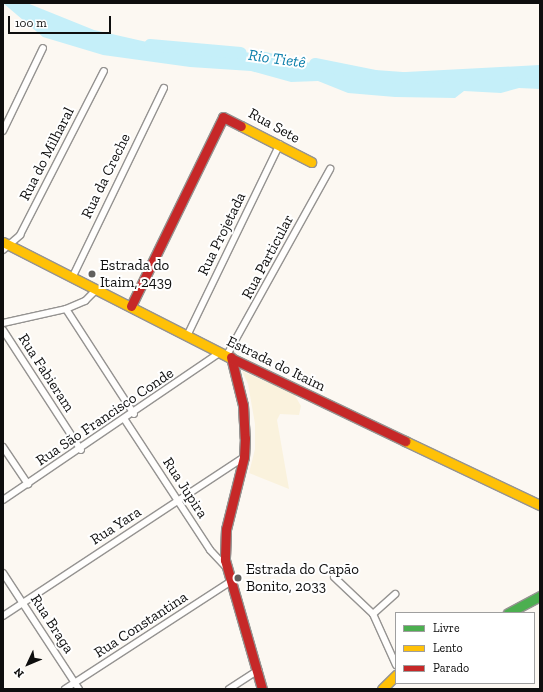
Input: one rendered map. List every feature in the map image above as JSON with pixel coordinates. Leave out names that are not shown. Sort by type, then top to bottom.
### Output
[{"type":"street","points":[[3,131],[43,48]]},
{"type":"street","name":"Rua do Milharal","points":[[5,246],[20,235],[104,71]]},
{"type":"street","name":"Rua da Creche","points":[[73,276],[164,88]]},
{"type":"street","name":"Rua Sete","points":[[131,306],[224,116],[280,144],[310,162]]},
{"type":"street","name":"Rua Projetada","points":[[187,336],[280,144]]},
{"type":"street","name":"Rua Particular","points":[[226,355],[330,169]]},
{"type":"street","name":"Estrada do Itaim","points":[[5,246],[73,276],[187,336],[540,505]]},
{"type":"street","points":[[3,323],[66,309],[85,301],[97,289]]},
{"type":"street","points":[[66,309],[134,414]]},
{"type":"street","name":"Rua Fabieram","points":[[3,330],[81,450]]},
{"type":"street","points":[[226,355],[243,405],[244,457],[226,529],[226,567],[258,670],[262,689]]},
{"type":"street","name":"Rua São Francisco Conde","points":[[3,500],[226,355]]},
{"type":"street","name":"Rua Jupira","points":[[125,420],[210,550],[226,567]]},
{"type":"street","points":[[3,447],[28,484]]},
{"type":"street","name":"Rua Yara","points":[[3,616],[244,457]]},
{"type":"street","name":"Rua Braga","points":[[3,573],[79,689]]},
{"type":"street","points":[[334,577],[373,614],[395,663]]},
{"type":"street","name":"Rua Constantina","points":[[65,689],[230,582]]},
{"type":"street","points":[[373,614],[395,594]]},
{"type":"street","points":[[510,612],[540,596]]},
{"type":"street","points":[[229,689],[258,670]]},
{"type":"street","points":[[382,689],[395,676]]},
{"type":"shaded area","points":[[242,371],[294,394],[301,406],[299,415],[280,414],[277,420],[289,489],[249,473],[255,449],[255,424],[248,384]]},
{"type":"water","name":"Rio Tietê","points":[[3,3],[27,3],[94,30],[160,45],[214,53],[266,52],[342,71],[429,82],[540,72],[540,89],[519,88],[501,93],[464,91],[455,98],[395,97],[348,93],[318,81],[291,82],[251,71],[190,67],[103,55],[43,37]]},
{"type":"waterway","name":"Rio Tietê","points":[[150,45],[241,53]]},
{"type":"waterway","name":"Rio Tietê","points":[[315,64],[375,76],[406,78],[540,71]]},
{"type":"traffic: fast","points":[[510,612],[540,596]]},
{"type":"traffic: slow","points":[[241,126],[311,162]]},
{"type":"traffic: slow","points":[[3,242],[233,359]]},
{"type":"traffic: slow","points":[[405,441],[540,505]]},
{"type":"traffic: slow","points":[[382,689],[395,676]]},
{"type":"traffic: jam","points":[[131,306],[223,117],[241,126]]},
{"type":"traffic: jam","points":[[231,357],[243,405],[245,438],[244,457],[226,529],[225,560],[262,689]]},
{"type":"traffic: jam","points":[[233,359],[405,441]]},
{"type":"place","name":"Estrada do Itaim, 2439","points":[[92,274]]},
{"type":"place","name":"Estrada do Capão Bonito, 2033","points":[[238,578]]}]
